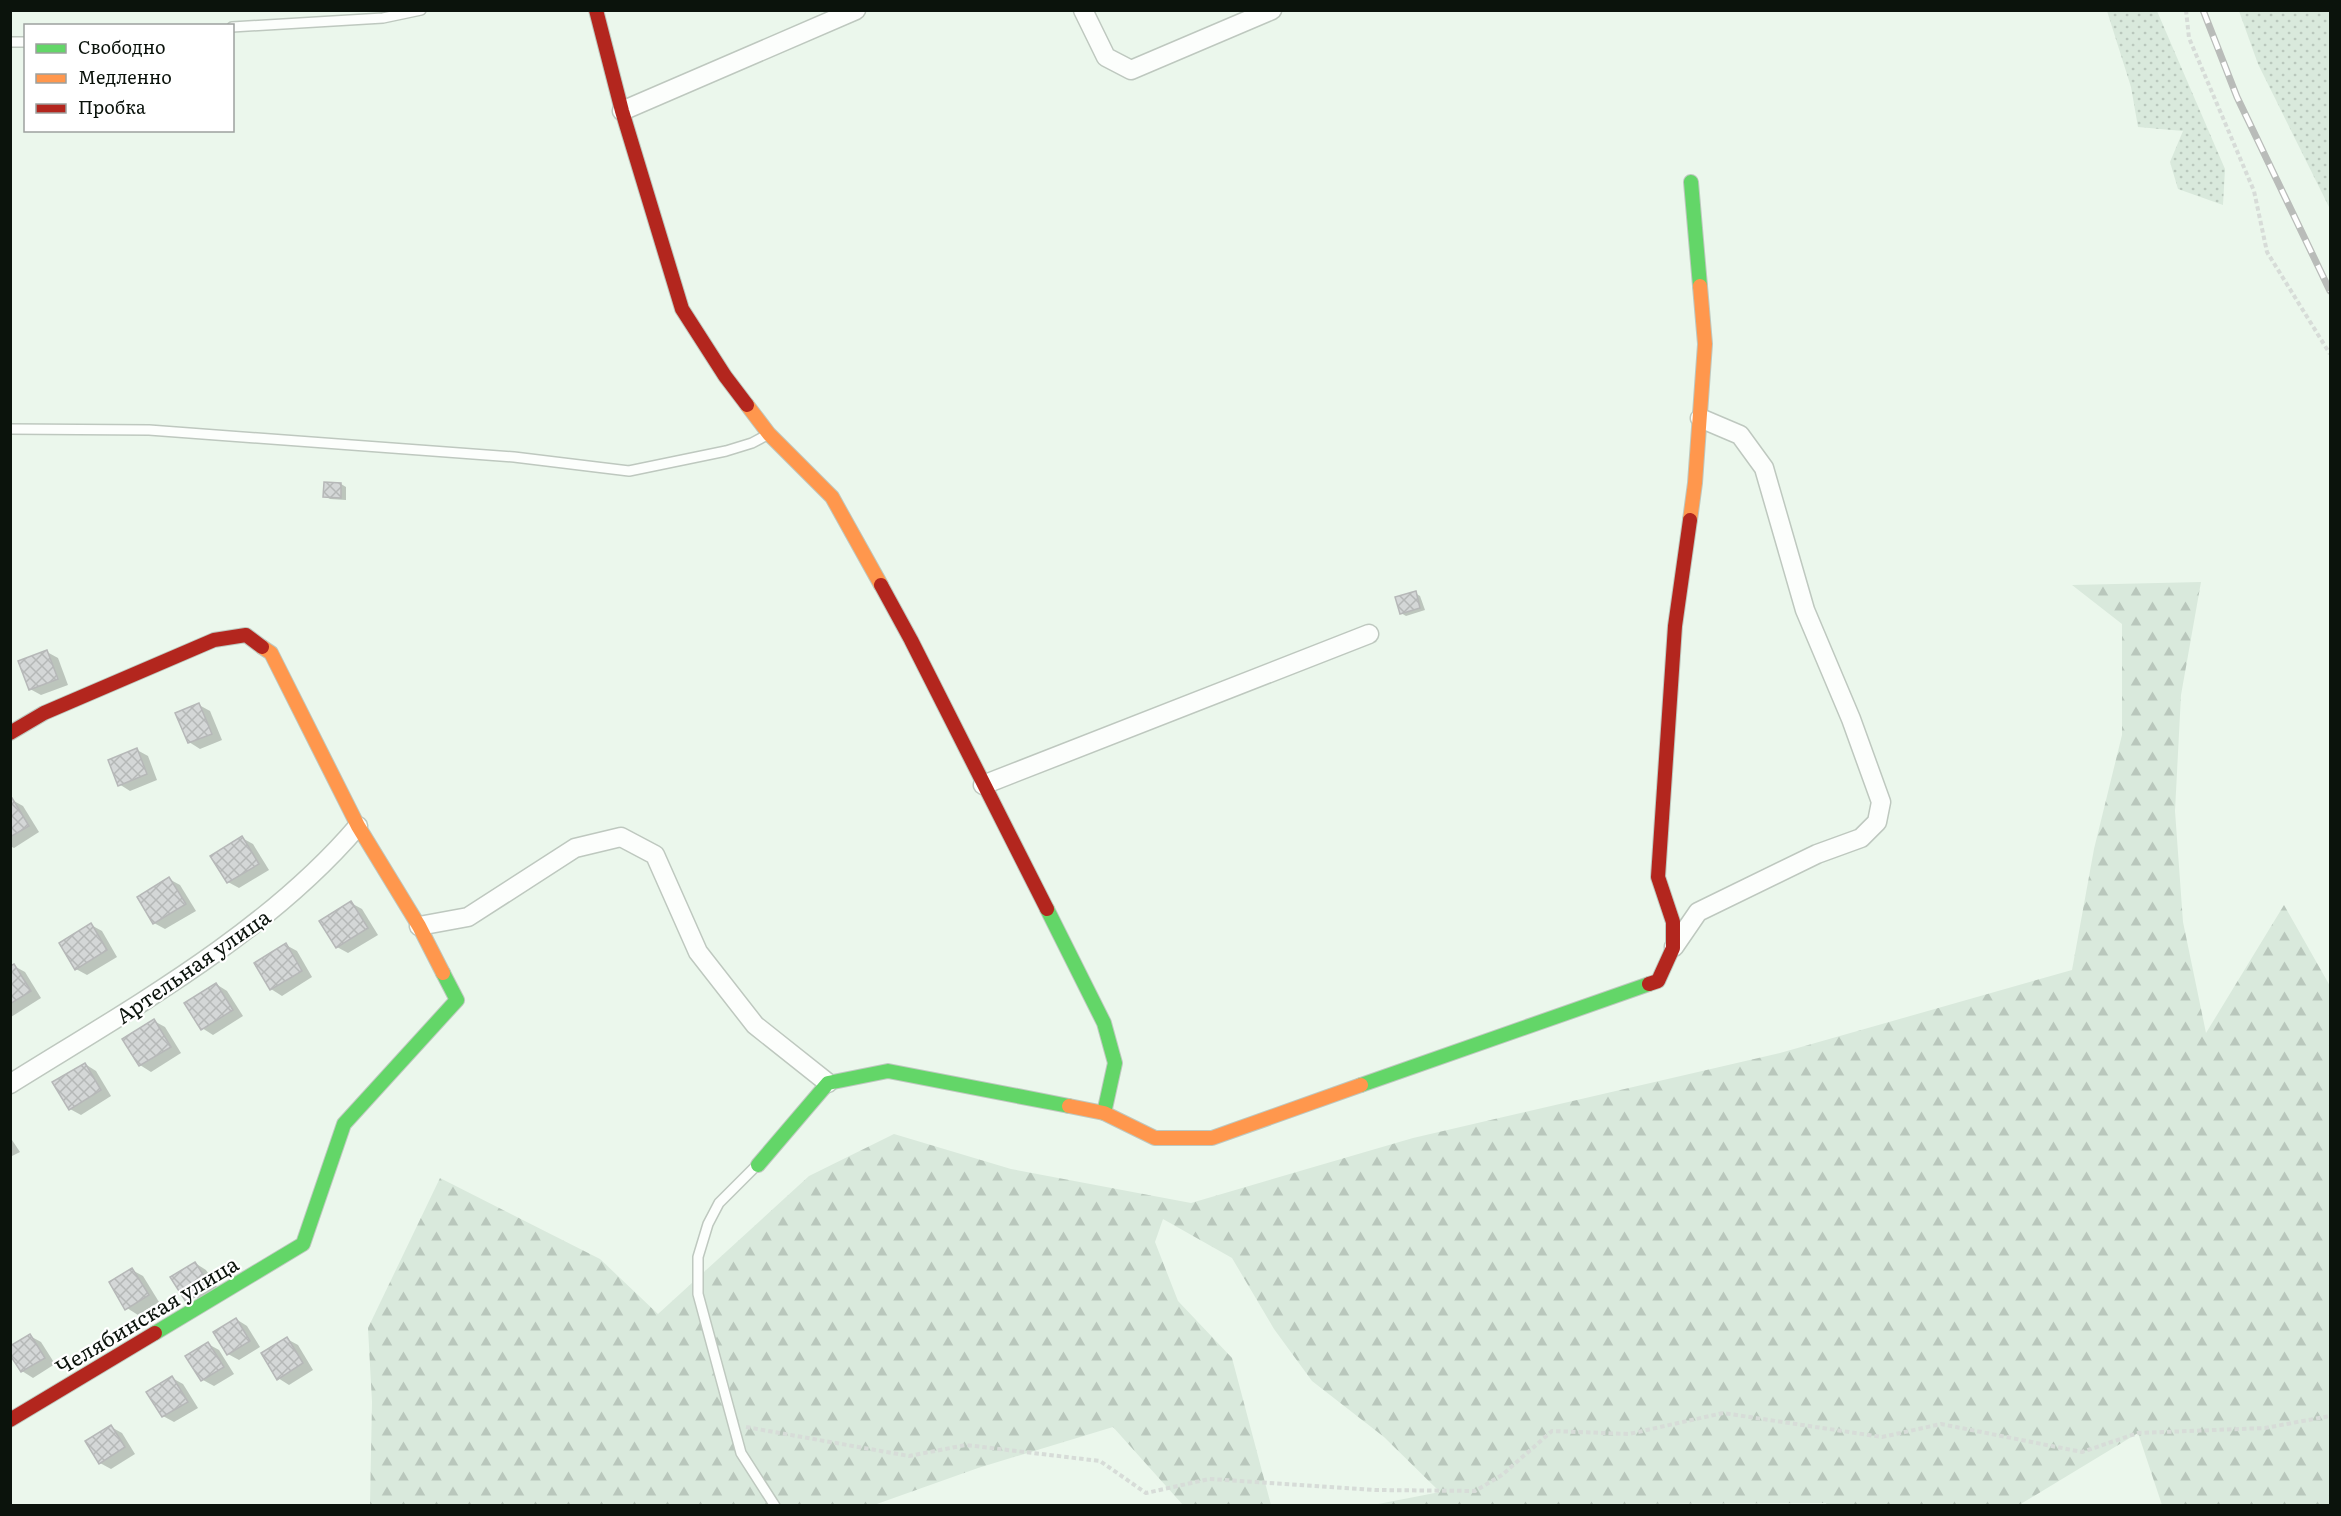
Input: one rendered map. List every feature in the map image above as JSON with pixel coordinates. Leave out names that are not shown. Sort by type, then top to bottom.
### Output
[{"type":"street","points":[[596,10],[622,111],[682,309],[725,376],[769,434],[832,497],[911,640],[1104,1023],[1115,1063],[1104,1113]]},
{"type":"street","points":[[622,111],[856,10]]},
{"type":"street","points":[[1083,10],[1106,57],[1131,70],[1272,10]]},
{"type":"street","points":[[1673,948],[1673,922],[1658,878],[1675,626],[1695,483],[1705,344],[1691,182]]},
{"type":"street","points":[[758,1165],[828,1083],[888,1071],[1104,1113],[1155,1138],[1212,1138],[1658,981],[1673,948],[1698,912],[1817,854],[1861,838],[1877,822],[1881,802],[1851,719],[1805,610],[1764,468],[1740,435],[1700,418]]},
{"type":"street","points":[[983,785],[1370,634]]},
{"type":"street","points":[[10,733],[44,713],[214,640],[246,635],[271,653],[358,826],[419,926],[468,917],[575,848],[621,837],[655,855],[698,952],[755,1025],[828,1083]]},
{"type":"street","name":"Артельная улица","points":[[10,1084],[150,997],[262,918],[336,852],[358,826]]},
{"type":"street","name":"Челябинская улица","points":[[10,1420],[303,1244],[344,1124],[457,1000],[419,926]]},
{"type":"lane","points":[[234,27],[383,18],[421,10]]},
{"type":"lane","points":[[10,429],[149,430],[514,457],[629,471],[726,452],[769,434]]},
{"type":"lane","points":[[758,1165],[719,1203],[708,1224],[698,1257],[698,1294],[741,1453],[776,1506]]},
{"type":"path","points":[[2186,10],[2188,38],[2254,191],[2267,252],[2331,354]]},
{"type":"path","points":[[734,1425],[909,1456],[966,1445],[1100,1461],[1146,1493],[1209,1479],[1375,1490],[1475,1491],[1502,1475],[1552,1431],[1629,1434],[1723,1413],[1882,1437],[1941,1424],[2082,1452],[2138,1433],[2265,1428],[2331,1416]]},
{"type":"green space","points":[[2107,11],[2157,11],[2225,169],[2223,205],[2178,189],[2170,162],[2183,131],[2138,127],[2131,87]]},
{"type":"green space","points":[[2239,11],[2330,11],[2330,209],[2258,64]]},
{"type":"green space","points":[[2201,582],[2181,695],[2175,811],[2183,922],[2206,1033],[2284,905],[2330,986],[2330,1505],[2162,1505],[2138,1433],[2019,1505],[1827,1506],[1826,1503],[1373,1505],[1440,1492],[1384,1437],[1312,1381],[1274,1329],[1232,1258],[1163,1219],[1155,1242],[1178,1301],[1232,1358],[1271,1505],[1183,1505],[1113,1427],[978,1468],[874,1505],[370,1505],[372,1402],[368,1328],[440,1178],[600,1259],[658,1314],[809,1176],[894,1134],[1011,1169],[1191,1203],[1413,1138],[1780,1053],[2072,970],[2094,849],[2122,735],[2122,624],[2072,585]]},
{"type":"building","points":[[324,482],[341,483],[341,498],[323,497]]},
{"type":"building","points":[[1416,591],[1420,608],[1400,614],[1395,597]]},
{"type":"building","points":[[47,650],[58,679],[29,690],[18,661]]},
{"type":"building","points":[[199,703],[212,734],[188,743],[175,713]]},
{"type":"building","points":[[137,748],[147,774],[118,786],[108,760]]},
{"type":"building","points":[[12,798],[29,826],[10,837],[10,799]]},
{"type":"building","points":[[242,836],[259,864],[227,883],[210,856]]},
{"type":"building","points":[[169,877],[186,904],[153,924],[137,897]]},
{"type":"building","points":[[351,901],[368,928],[336,948],[319,921]]},
{"type":"building","points":[[91,923],[107,950],[75,970],[59,943]]},
{"type":"building","points":[[286,943],[302,971],[270,990],[254,963]]},
{"type":"building","points":[[14,964],[31,991],[10,1004],[10,966]]},
{"type":"building","points":[[216,983],[233,1010],[201,1030],[184,1003]]},
{"type":"building","points":[[154,1019],[171,1047],[139,1066],[122,1039]]},
{"type":"building","points":[[85,1063],[101,1090],[69,1110],[52,1082]]},
{"type":"building","points":[[195,1262],[211,1287],[186,1302],[170,1277]]},
{"type":"building","points":[[132,1268],[149,1295],[125,1310],[109,1282]]},
{"type":"building","points":[[236,1318],[250,1341],[227,1355],[213,1332]]},
{"type":"building","points":[[30,1334],[45,1358],[21,1372],[10,1355],[10,1346]]},
{"type":"building","points":[[287,1337],[303,1363],[277,1380],[261,1353]]},
{"type":"building","points":[[208,1342],[224,1367],[201,1381],[185,1356]]},
{"type":"building","points":[[172,1376],[188,1402],[162,1417],[146,1392]]},
{"type":"building","points":[[111,1425],[125,1447],[99,1464],[85,1441]]},
{"type":"railway","points":[[2203,10],[2237,97],[2330,291]]},
{"type":"traffic: fast","points":[[1691,182],[1700,286]]},
{"type":"traffic: fast","points":[[1047,909],[1104,1023],[1115,1063],[1104,1113]]},
{"type":"traffic: fast","points":[[155,1333],[303,1244],[344,1124],[457,1000],[443,973]]},
{"type":"traffic: fast","points":[[1361,1085],[1649,984]]},
{"type":"traffic: fast","points":[[758,1165],[828,1083],[888,1071],[1069,1106]]},
{"type":"traffic: slow","points":[[1690,520],[1695,483],[1705,344],[1700,286]]},
{"type":"traffic: slow","points":[[747,405],[769,434],[832,497],[881,585]]},
{"type":"traffic: slow","points":[[262,647],[271,653],[358,826],[419,926],[443,973]]},
{"type":"traffic: slow","points":[[1069,1106],[1104,1113],[1155,1138],[1212,1138],[1361,1085]]},
{"type":"traffic: jam","points":[[596,10],[622,111],[682,309],[725,376],[747,405]]},
{"type":"traffic: jam","points":[[1649,984],[1658,981],[1673,948],[1673,922],[1658,877],[1675,626],[1690,520]]},
{"type":"traffic: jam","points":[[881,585],[1047,909]]},
{"type":"traffic: jam","points":[[10,733],[44,713],[214,640],[246,635],[262,647]]},
{"type":"traffic: jam","points":[[10,1420],[155,1333]]}]
